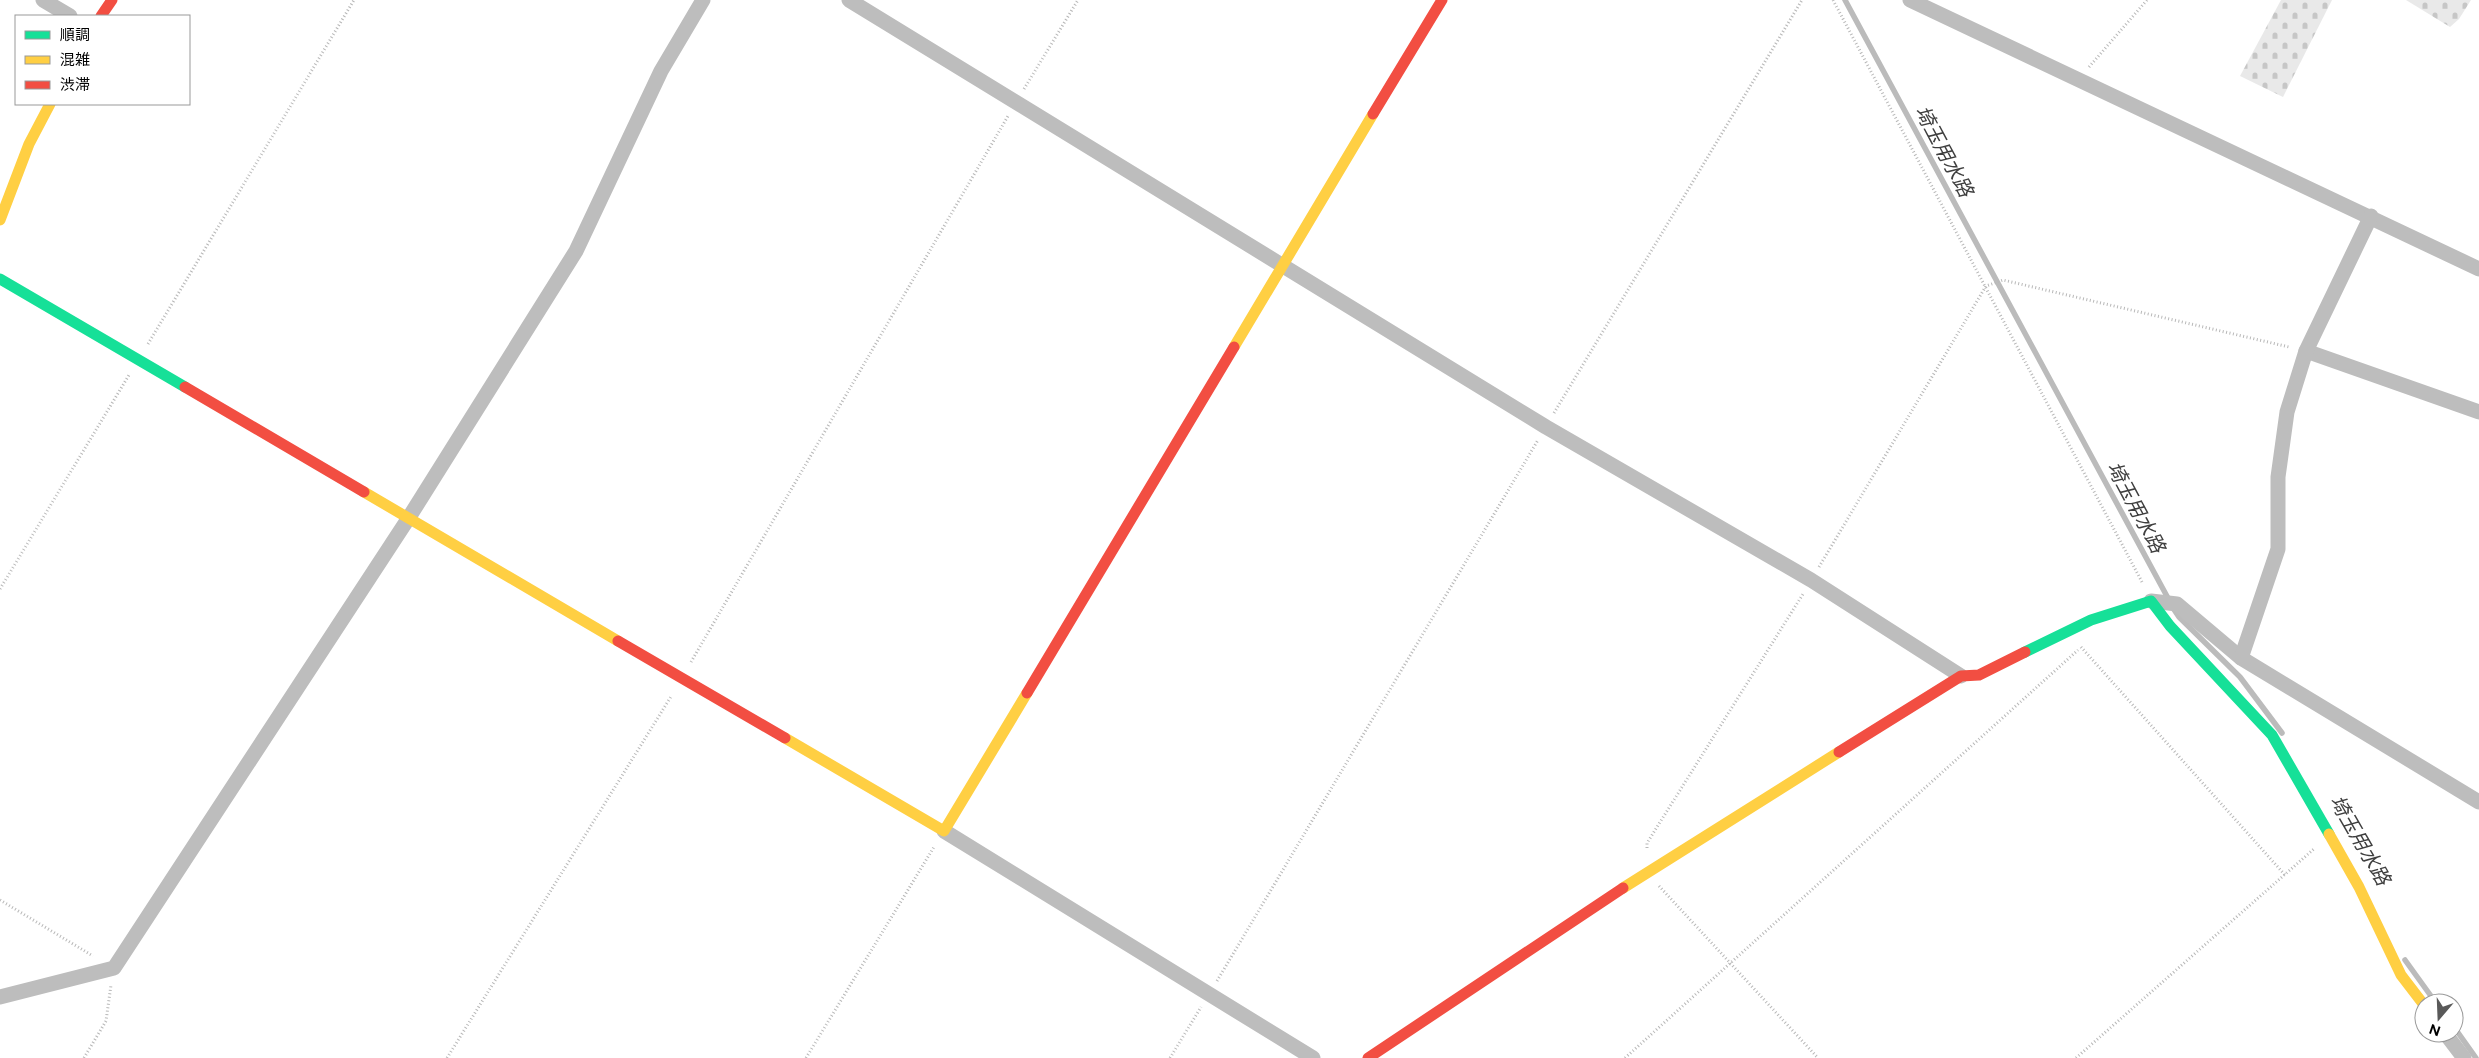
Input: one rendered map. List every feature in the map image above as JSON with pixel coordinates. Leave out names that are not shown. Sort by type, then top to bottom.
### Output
[{"type":"street","points":[[43,0],[68,15]]},
{"type":"street","points":[[102,15],[112,0]]},
{"type":"street","points":[[0,997],[114,968],[408,519],[576,251],[661,72],[703,0]]},
{"type":"street","points":[[849,0],[1017,101],[1546,427],[1811,580],[1961,676]]},
{"type":"street","points":[[944,831],[1442,0]]},
{"type":"street","points":[[1910,0],[2371,216],[2479,269]]},
{"type":"street","points":[[0,220],[29,144],[49,105]]},
{"type":"street","points":[[2241,658],[2278,549],[2278,477],[2286,421],[2306,351],[2371,216]]},
{"type":"street","points":[[0,279],[944,831],[1208,996],[1313,1058]]},
{"type":"street","points":[[2306,351],[2479,412]]},
{"type":"street","points":[[2152,601],[2170,626],[2207,663],[2272,735],[2359,886],[2401,975],[2415,993]]},
{"type":"street","points":[[1368,1058],[1646,872],[1961,676],[1979,675],[2090,620],[2152,601],[2177,604],[2241,658],[2479,802]]},
{"type":"street","points":[[2453,1043],[2464,1058]]},
{"type":"path","points":[[0,589],[354,0]]},
{"type":"path","points":[[447,1058],[682,677],[1017,101],[1078,0]]},
{"type":"path","points":[[1170,1058],[1802,0]]},
{"type":"path","points":[[1833,0],[2152,601]]},
{"type":"path","points":[[2078,79],[2147,0]]},
{"type":"path","points":[[1818,1058],[1646,872],[1647,843],[1811,580],[1986,286],[2000,281],[2306,351]]},
{"type":"path","points":[[1625,1058],[1732,964],[2081,648],[2090,620]]},
{"type":"path","points":[[2081,648],[2285,875]]},
{"type":"path","points":[[806,1058],[944,831]]},
{"type":"path","points":[[2076,1058],[2329,836]]},
{"type":"green space","points":[[2281,0],[2332,0],[2283,97],[2240,76]]},
{"type":"green space","points":[[2406,0],[2471,0],[2459,19],[2450,27]]},
{"type":"waterway","name":"埼玉用水路","points":[[1845,0],[2169,600]]},
{"type":"waterway","name":"埼玉用水路","points":[[2173,608],[2179,617],[2240,677],[2282,733]]},
{"type":"waterway","name":"埼玉用水路","points":[[2405,960],[2429,993]]},
{"type":"waterway","name":"埼玉用水路","points":[[2464,1041],[2476,1058]]},
{"type":"traffic: fast","points":[[0,279],[185,387]]},
{"type":"traffic: fast","points":[[2025,652],[2091,620],[2151,601],[2170,626],[2272,735],[2329,834]]},
{"type":"traffic: slow","points":[[0,220],[29,144],[49,105]]},
{"type":"traffic: slow","points":[[1234,347],[1373,114]]},
{"type":"traffic: slow","points":[[364,492],[618,641]]},
{"type":"traffic: slow","points":[[785,738],[944,831],[1027,693]]},
{"type":"traffic: slow","points":[[1623,888],[1839,752]]},
{"type":"traffic: slow","points":[[2329,834],[2359,887],[2401,975],[2415,993]]},
{"type":"traffic: jam","points":[[102,15],[112,0]]},
{"type":"traffic: jam","points":[[1373,114],[1442,0]]},
{"type":"traffic: jam","points":[[1027,693],[1234,347]]},
{"type":"traffic: jam","points":[[185,387],[364,492]]},
{"type":"traffic: jam","points":[[618,641],[785,738]]},
{"type":"traffic: jam","points":[[1839,752],[1961,676],[1979,675],[2025,652]]},
{"type":"traffic: jam","points":[[1368,1058],[1623,888]]}]
